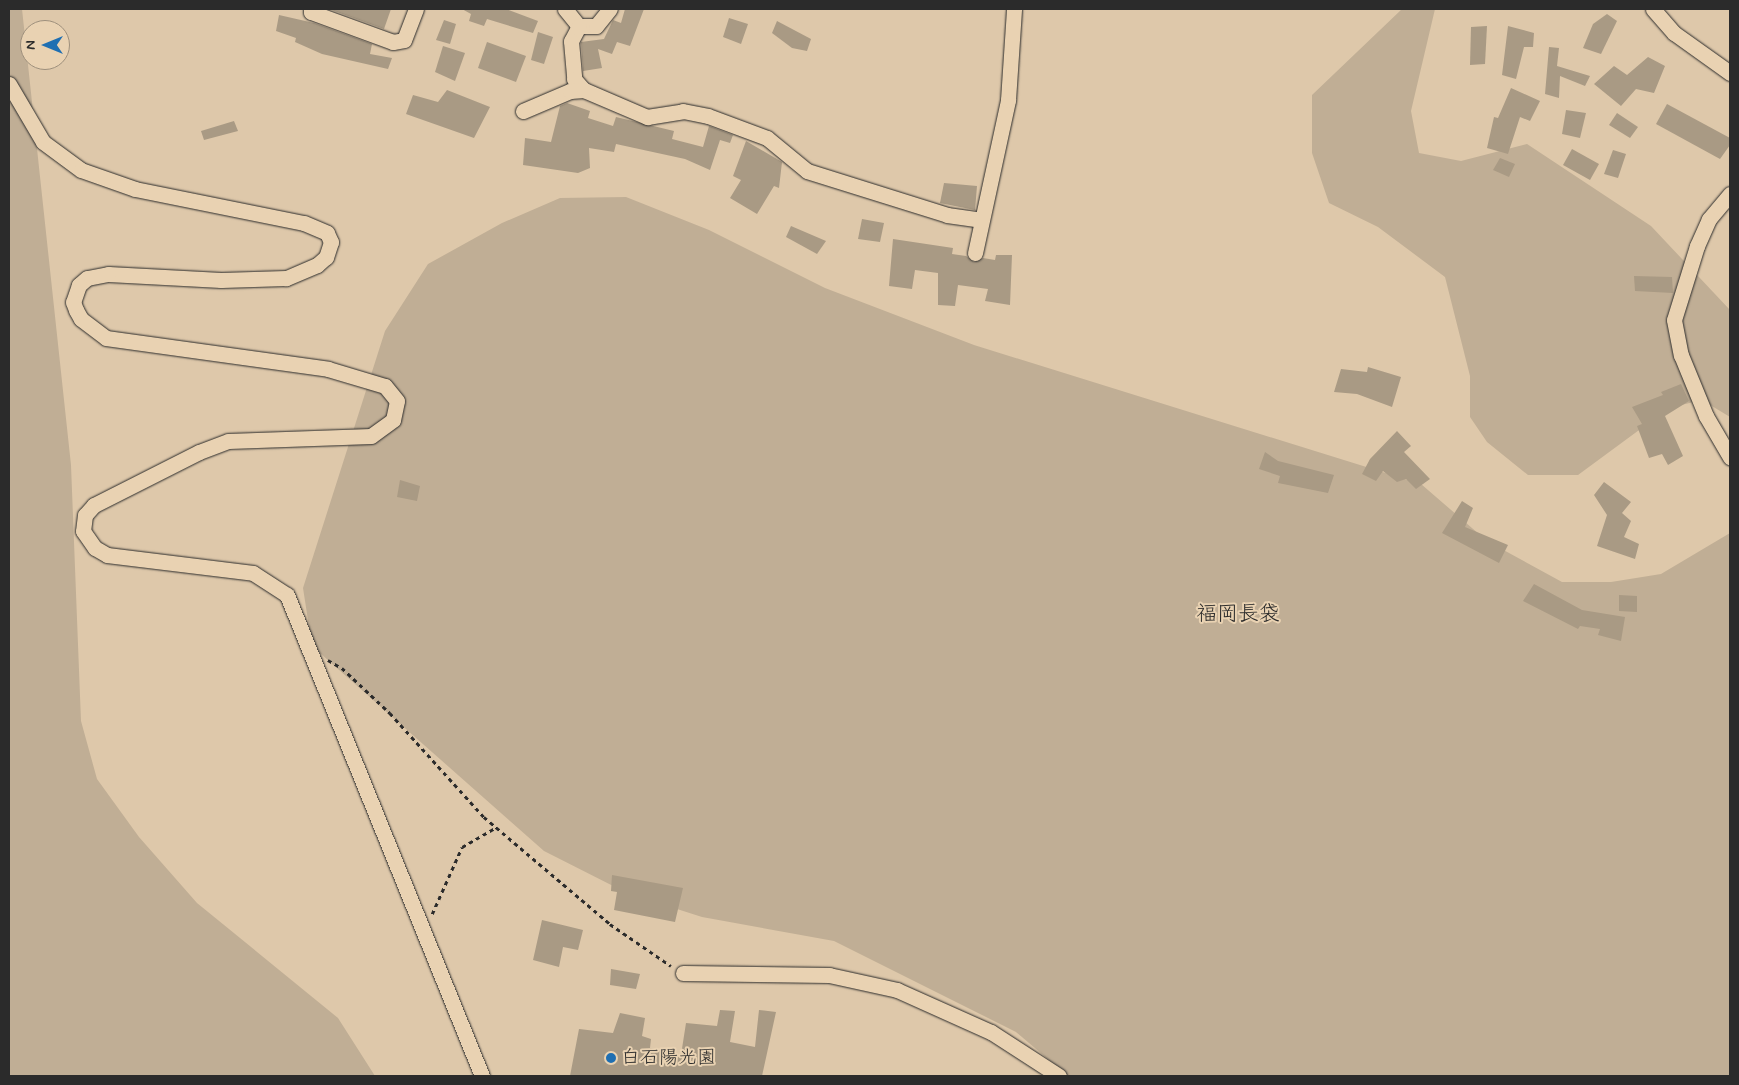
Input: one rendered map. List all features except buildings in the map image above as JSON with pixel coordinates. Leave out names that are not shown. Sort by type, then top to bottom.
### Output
[{"type":"street","points":[[311,9],[311,12],[393,42],[404,40],[416,9]]},
{"type":"street","points":[[566,9],[579,26]]},
{"type":"street","points":[[579,26],[596,26],[610,9]]},
{"type":"street","points":[[975,253],[1008,100],[1014,9]]},
{"type":"street","points":[[1654,9],[1674,33],[1730,73]]},
{"type":"street","points":[[579,26],[571,41],[574,79],[584,90],[647,117],[683,112],[708,116],[767,138],[807,171],[947,215],[981,220]]},
{"type":"street","points":[[9,84],[43,142],[82,170],[135,189],[304,223],[327,233],[332,242],[326,257],[317,265],[286,278],[221,280],[136,274],[97,275],[79,285],[73,302],[81,319],[106,338],[328,369],[374,381],[393,393],[397,411],[393,420],[380,432],[352,438],[240,441],[216,445],[112,494],[85,515],[82,525],[87,540],[106,555],[232,569],[266,579],[287,595],[482,1076]]},
{"type":"street","points":[[523,111],[570,92],[584,90]]},
{"type":"street","points":[[1730,194],[1709,218],[1696,246],[1674,320],[1680,355],[1706,416],[1730,458]]},
{"type":"street","points":[[683,973],[829,975],[897,990],[991,1032],[1058,1076]]},
{"type":"path","points":[[307,648],[349,674],[390,713],[468,802],[496,827],[610,924],[683,973]]},
{"type":"path","points":[[423,930],[462,847],[496,827]]},
{"type":"shaded area","points":[[9,9],[22,9],[23,20],[20,20],[20,70],[29,70],[71,465],[81,721],[97,779],[139,837],[197,903],[338,1018],[375,1076],[9,1076]]},
{"type":"shaded area","points":[[1402,9],[1435,9],[1411,111],[1419,153],[1461,161],[1527,144],[1651,226],[1730,310],[1730,417],[1702,400],[1669,408],[1578,475],[1528,475],[1487,442],[1470,417],[1470,376],[1445,277],[1378,227],[1329,203],[1312,153],[1312,95]]},
{"type":"shaded area","points":[[626,197],[709,230],[825,288],[974,345],[1421,484],[1487,541],[1562,582],[1611,582],[1661,574],[1730,533],[1730,1076],[1068,1076],[1016,1032],[834,941],[702,917],[627,893],[544,851],[312,646],[303,588],[385,331],[428,264],[502,223],[560,198]]},
{"type":"place","name":"白石陽光園","points":[[611,1058]]},
{"type":"district","name":"福岡長袋","points":[[1238,614]]}]
